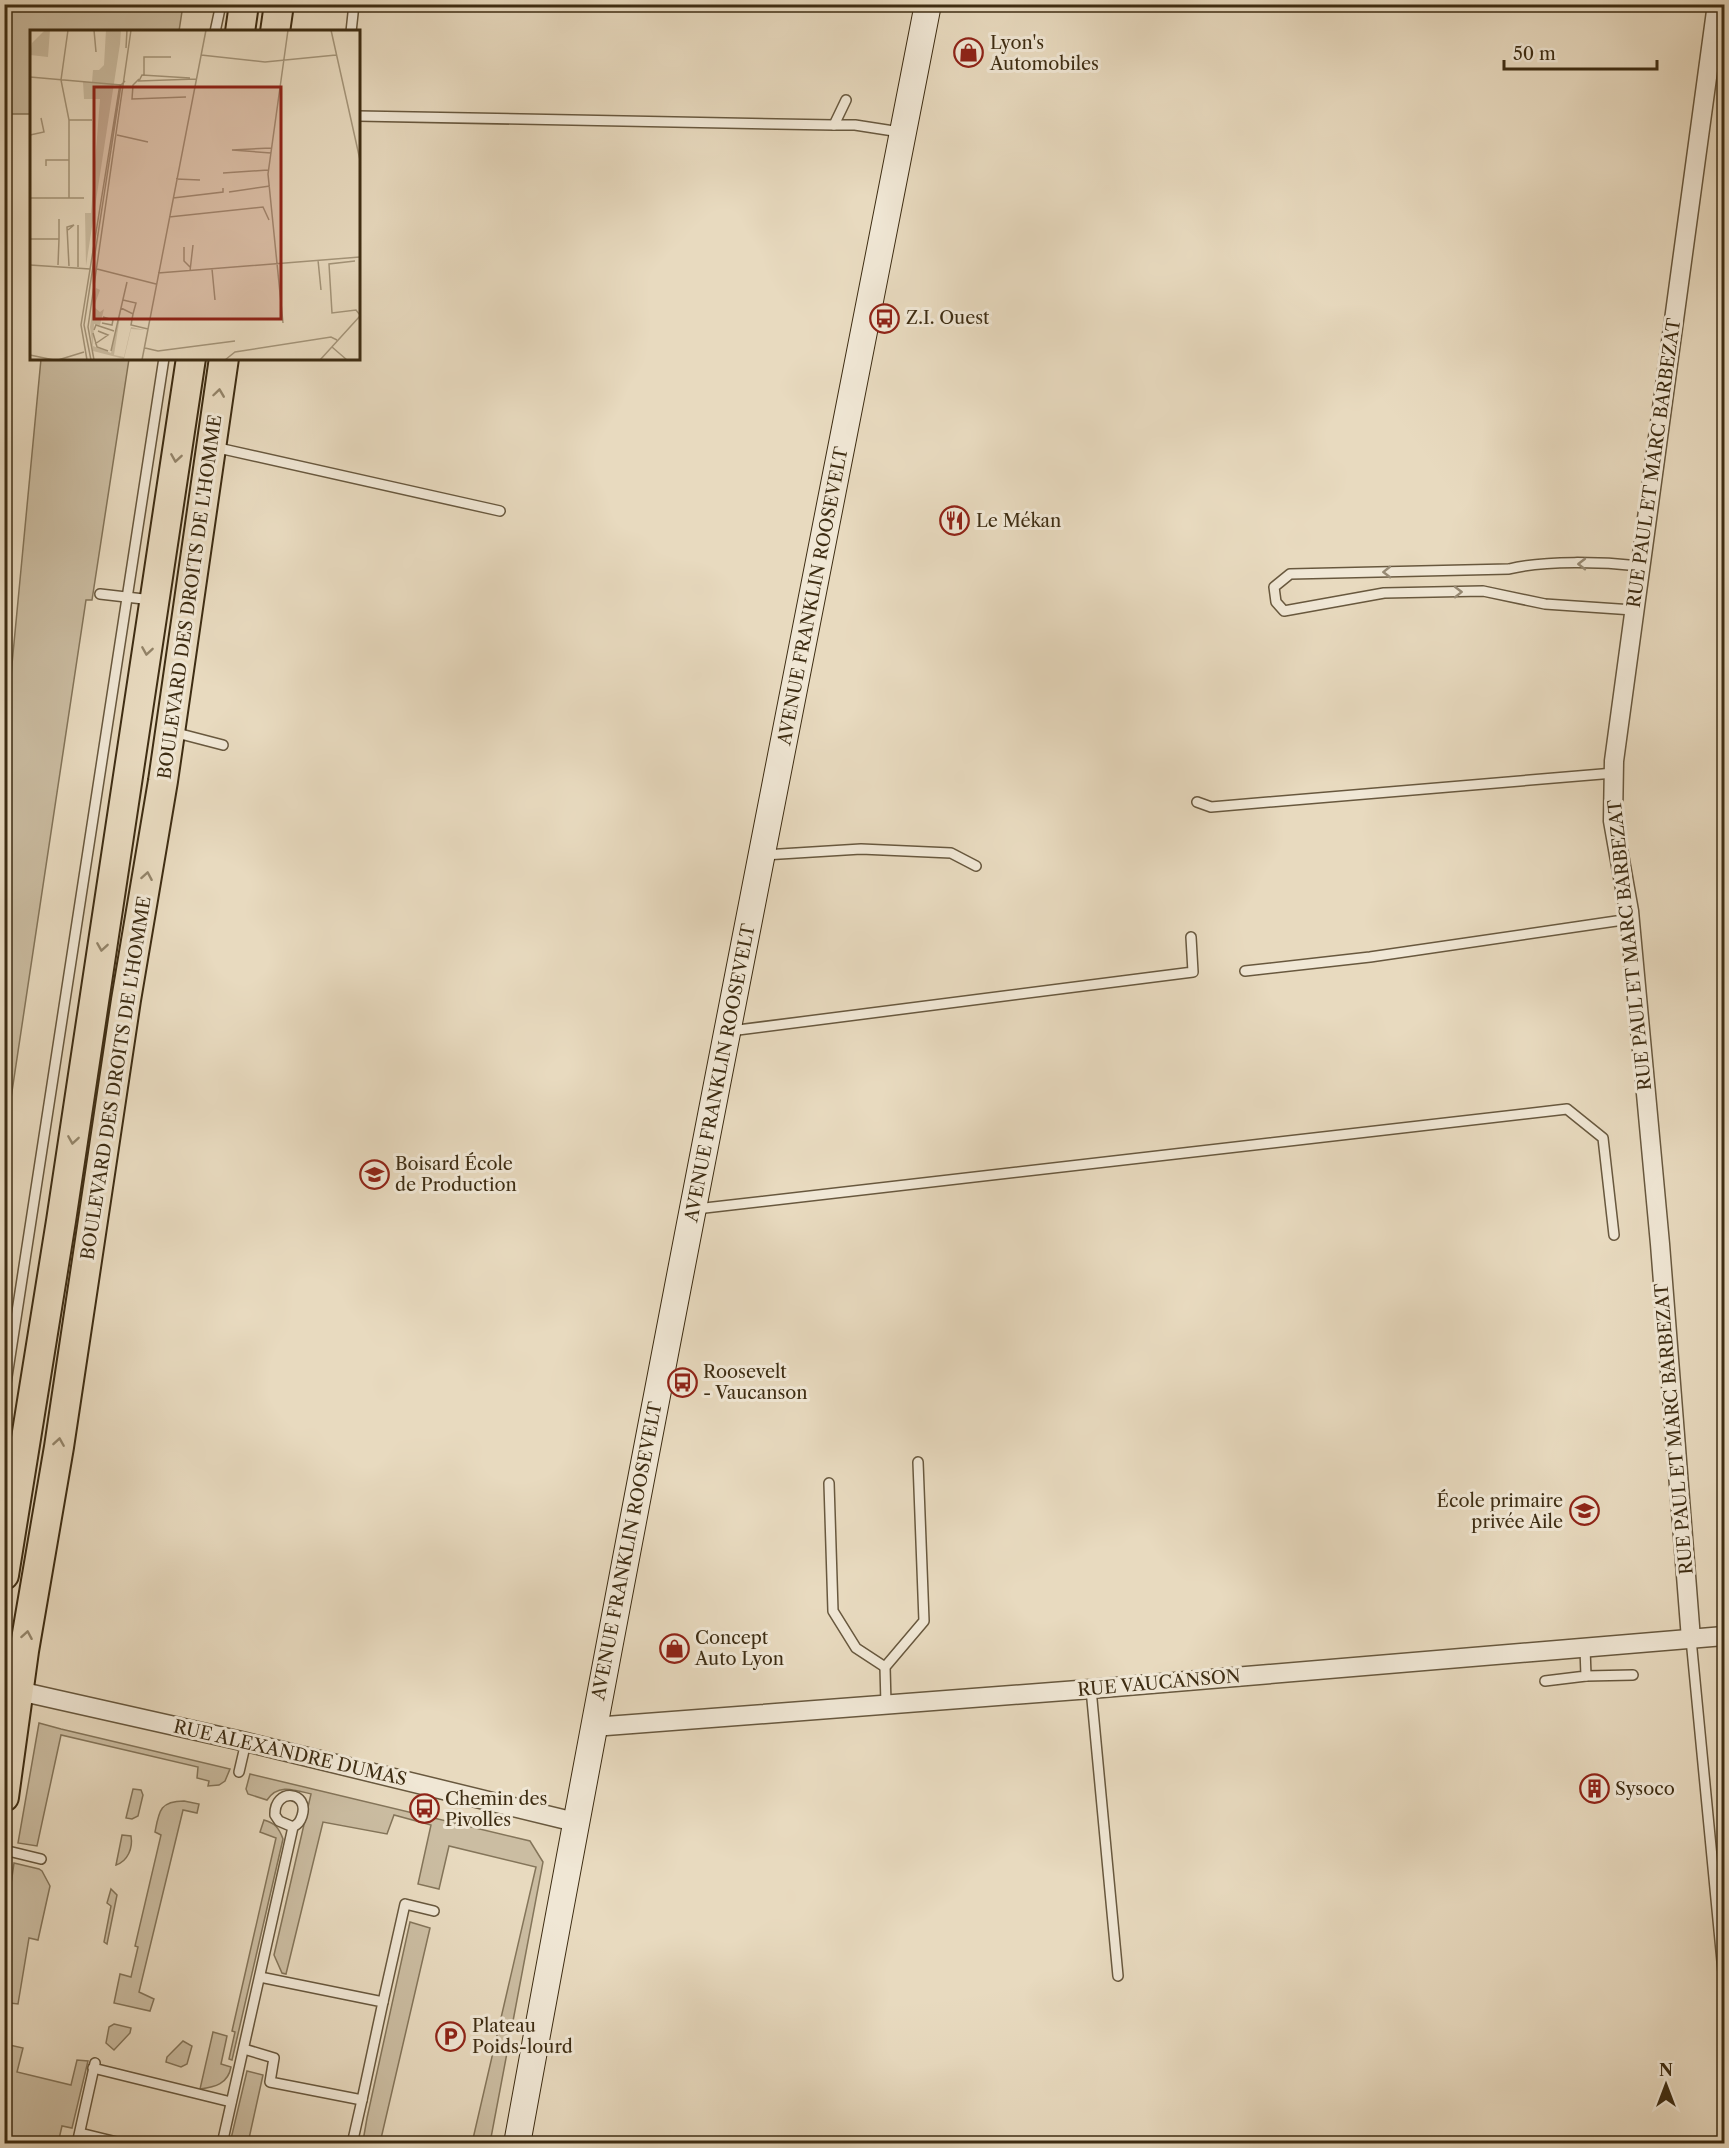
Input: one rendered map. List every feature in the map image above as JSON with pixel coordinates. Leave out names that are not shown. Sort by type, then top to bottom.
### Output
[{"type":"main road","points":[[240,30],[244,4]]},
{"type":"main road","points":[[275,30],[279,4]]},
{"type":"main road","name":"BOULEVARD DES DROITS DE L'HOMME","points":[[4,1575],[61,1221],[141,599],[191,360]]},
{"type":"main road","name":"BOULEVARD DES DROITS DE L'HOMME","points":[[4,1797],[12,1690],[170,731],[224,360]]},
{"type":"street","name":"AVENUE FRANKLIN ROOSEVELT","points":[[517,2144],[593,1727],[928,4]]},
{"type":"street","name":"RUE PAUL ET MARC BARBEZAT","points":[[1691,1639],[1660,1244],[1630,919],[1612,821],[1614,773],[1634,610],[1717,4]]},
{"type":"street","name":"RUE VAUCANSON","points":[[593,1727],[1091,1689],[1725,1636]]},
{"type":"street","name":"RUE ALEXANDRE DUMAS","points":[[12,1690],[246,1742],[575,1822]]},
{"type":"lane","points":[[215,30],[221,4]]},
{"type":"lane","points":[[351,30],[354,4]]},
{"type":"lane","points":[[834,125],[846,100]]},
{"type":"lane","points":[[360,116],[855,125],[903,132]]},
{"type":"lane","name":"BOULEVARD DES DROITS DE L'HOMME","points":[[4,1396],[141,599],[164,360]]},
{"type":"lane","points":[[211,446],[500,511]]},
{"type":"lane","points":[[1634,610],[1545,604],[1484,591],[1384,593],[1284,611],[1275,602],[1274,587],[1290,574],[1509,570],[1528,564],[1640,566]]},
{"type":"lane","points":[[100,594],[141,599]]},
{"type":"lane","points":[[170,731],[223,745]]},
{"type":"lane","points":[[1197,802],[1211,807],[1614,773]]},
{"type":"lane","points":[[762,855],[861,849],[951,853],[976,866]]},
{"type":"lane","points":[[1245,971],[1370,957],[1630,919]]},
{"type":"lane","points":[[728,1031],[1192,972],[1191,937]]},
{"type":"lane","points":[[693,1209],[1567,1109],[1603,1138],[1614,1235]]},
{"type":"lane","points":[[886,1704],[885,1667],[924,1621],[918,1461]]},
{"type":"lane","points":[[829,1483],[833,1611],[856,1648],[885,1667]]},
{"type":"lane","points":[[1691,1639],[1725,1982]]},
{"type":"lane","points":[[1584,1648],[1586,1676]]},
{"type":"lane","points":[[1545,1681],[1586,1676],[1633,1675]]},
{"type":"lane","points":[[1091,1689],[1118,1976]]},
{"type":"lane","points":[[239,1772],[246,1742]]},
{"type":"lane","points":[[222,2144],[293,1827],[301,1819],[304,1807],[302,1801],[295,1797],[280,1798],[270,1812],[279,1821],[293,1827]]},
{"type":"lane","points":[[4,1851],[41,1859]]},
{"type":"lane","points":[[352,2144],[405,1904],[434,1911]]},
{"type":"lane","points":[[260,1977],[383,2002]]},
{"type":"lane","points":[[244,2049],[274,2058],[270,2082],[362,2100]]},
{"type":"lane","points":[[77,2144],[94,2065],[231,2102]]},
{"type":"lane","points":[[80,2133],[125,2144]]},
{"type":"shaded area","points":[[5,4],[183,4],[179,30],[30,30],[30,114],[5,114]]},
{"type":"shaded area","points":[[41,360],[129,360],[92,600],[86,600],[5,1138],[5,760]]},
{"type":"shaded area","points":[[39,1723],[230,1769],[225,1781],[219,1785],[208,1786],[209,1781],[197,1778],[198,1767],[61,1735],[37,1846],[18,1843]]},
{"type":"shaded area","points":[[250,1774],[530,1841],[543,1862],[490,2143],[472,2143],[536,1867],[449,1846],[439,1889],[418,1884],[431,1825],[394,1815],[387,1834],[323,1822],[286,1974],[282,1973],[274,1955],[311,1794],[287,1789],[276,1791],[267,1800],[248,1794],[246,1789]]},
{"type":"shaded area","points":[[133,1789],[141,1790],[143,1795],[138,1816],[132,1819],[126,1818]]},
{"type":"shaded area","points":[[184,1801],[199,1804],[197,1813],[183,1810],[139,1992],[154,1999],[150,2011],[114,2003],[120,1974],[131,1977],[138,1947],[135,1946],[161,1835],[155,1832],[158,1818],[165,1805]]},
{"type":"shaded area","points":[[264,1820],[276,1826],[283,1839],[232,2060],[229,2059],[235,2032],[232,2031],[276,1838],[260,1832]]},
{"type":"shaded area","points":[[122,1835],[131,1836],[131,1845],[127,1857],[116,1865]]},
{"type":"shaded area","points":[[14,1863],[39,1869],[50,1886],[38,1940],[29,1938],[18,2004],[10,2003],[5,2025],[5,1927]]},
{"type":"shaded area","points":[[111,1889],[117,1895],[107,1944],[104,1942],[111,1906],[107,1903]]},
{"type":"shaded area","points":[[410,1922],[430,1928],[380,2143],[364,2143],[367,2118]]},
{"type":"shaded area","points":[[114,2024],[131,2028],[130,2033],[114,2050],[106,2043],[109,2027]]},
{"type":"shaded area","points":[[213,2032],[227,2036],[221,2064],[231,2067],[227,2077],[220,2084],[200,2089]]},
{"type":"shaded area","points":[[183,2041],[192,2046],[187,2064],[181,2067],[166,2062],[167,2057]]},
{"type":"shaded area","points":[[5,2044],[23,2048],[17,2072],[71,2085],[77,2060],[88,2061],[72,2128],[62,2126],[58,2143],[5,2143]]},
{"type":"shaded area","points":[[247,2071],[263,2075],[248,2143],[230,2143]]},
{"type":"place","name":"Lyon's Automobiles","points":[[969,53]]},
{"type":"place","name":"Z.I. Ouest","points":[[885,318]]},
{"type":"place","name":"Le Mékan","points":[[955,521]]},
{"type":"place","name":"Boisard École de Production","points":[[374,1174]]},
{"type":"place","name":"Roosevelt - Vaucanson","points":[[682,1382]]},
{"type":"place","name":"École primaire privée Aile","points":[[1584,1511]]},
{"type":"place","name":"Concept Auto Lyon","points":[[674,1648]]},
{"type":"place","name":"Sysoco","points":[[1594,1789]]},
{"type":"place","name":"Chemin des Pivolles","points":[[424,1809]]},
{"type":"place","name":"Plateau Poids-lourd","points":[[451,2036]]}]
